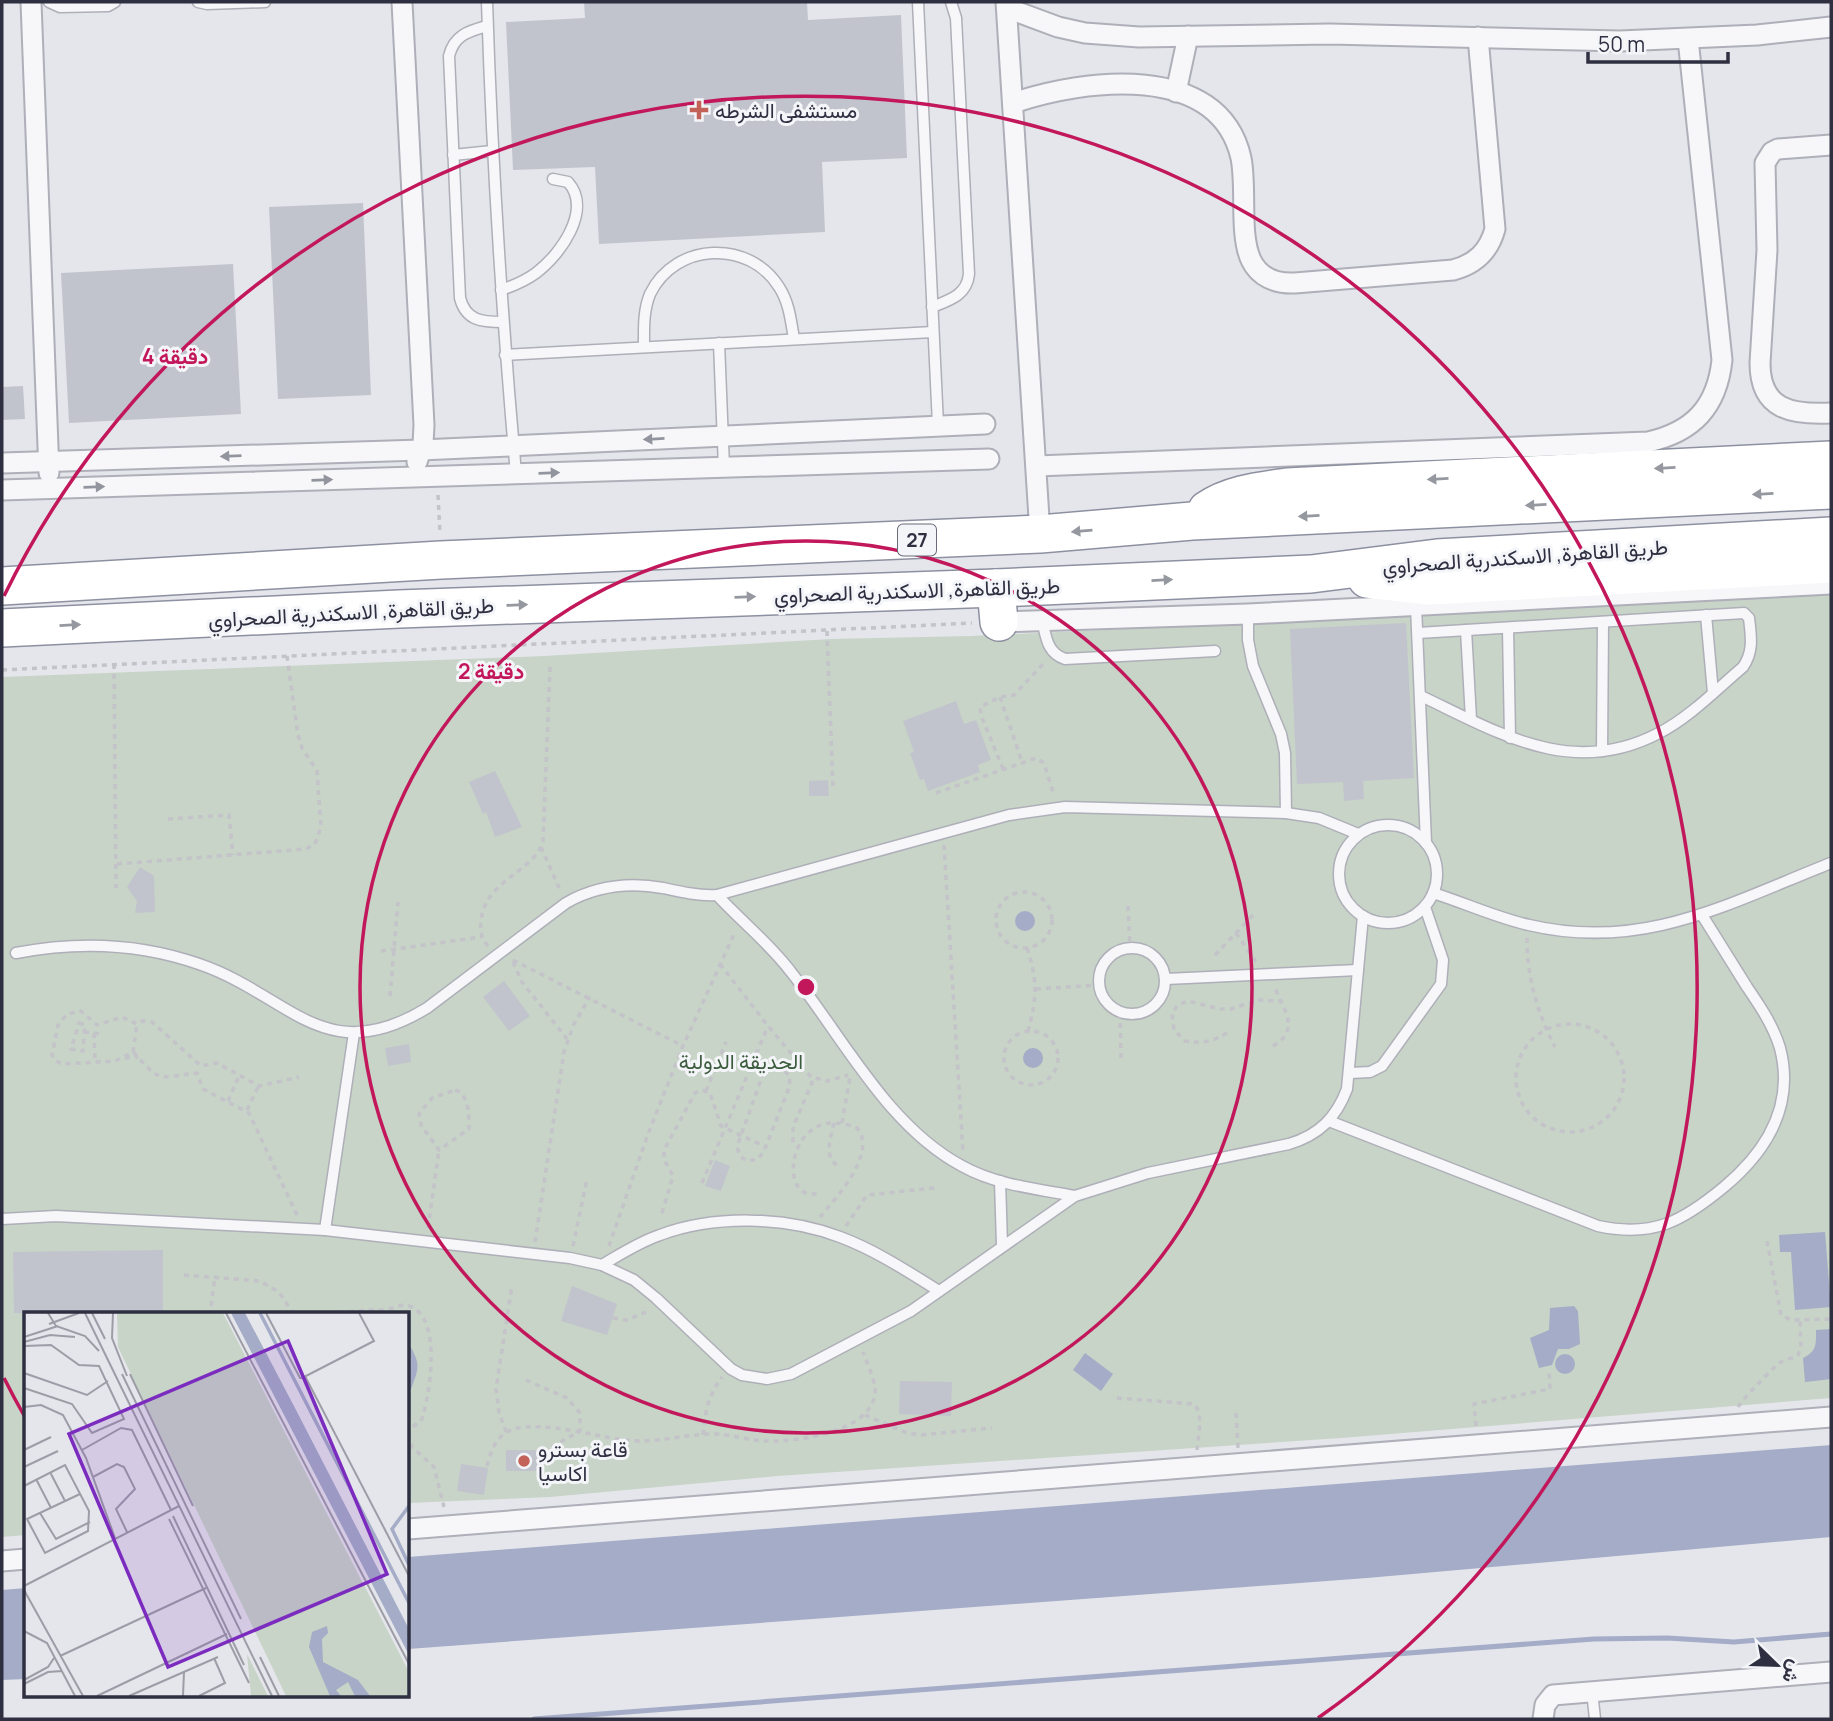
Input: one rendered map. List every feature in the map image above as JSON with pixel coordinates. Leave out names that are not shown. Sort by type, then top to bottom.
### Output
[{"type":"highway","points":[[1192,521],[1217,503],[1251,493],[1287,487],[1831,460]]},
{"type":"highway","name":"27","points":[[2,586],[441,560],[1040,534],[1192,521],[1831,490]]},
{"type":"highway","name":"طريق القاهرة, الاسكندرية الصحراوي","points":[[2,628],[399,609],[998,605],[1335,572],[1437,558],[1831,536]]},
{"type":"highway","points":[[1335,572],[1382,582],[1430,586],[1831,564]]},
{"type":"street","points":[[31,2],[50,489]]},
{"type":"street","points":[[402,2],[424,425],[421,450],[413,477]]},
{"type":"street","points":[[1040,534],[1007,5],[1058,27],[1112,36],[1330,34],[1552,41],[1688,39],[1831,27]]},
{"type":"street","points":[[1176,92],[1188,36]]},
{"type":"street","points":[[1013,103],[1059,90],[1106,84],[1153,87],[1176,92],[1210,109],[1230,130],[1241,160],[1248,253],[1262,275],[1278,282],[1286,284],[1453,270],[1476,260],[1492,241],[1495,229],[1478,37]]},
{"type":"street","points":[[1037,466],[1648,442],[1680,431],[1706,408],[1720,377],[1722,360],[1688,39]]},
{"type":"street","points":[[1831,145],[1778,149],[1772,152],[1765,163],[1767,250],[1760,363],[1762,384],[1767,394],[1783,408],[1803,414],[1831,413]]},
{"type":"street","points":[[2,463],[421,450],[985,424]]},
{"type":"street","points":[[2,490],[989,459]]},
{"type":"street","points":[[998,605],[1042,621],[1248,614],[1831,584]]},
{"type":"street","points":[[410,1529],[1831,1418]]},
{"type":"street","points":[[2,1561],[24,1559]]},
{"type":"street","points":[[1543,1719],[1553,1695],[1831,1672]]},
{"type":"lane","points":[[49,2],[60,7],[108,6],[115,2]]},
{"type":"lane","points":[[198,2],[265,2]]},
{"type":"lane","points":[[486,2],[492,151],[505,355],[516,474]]},
{"type":"lane","points":[[918,2],[938,425]]},
{"type":"lane","points":[[932,307],[952,300],[962,292],[969,274],[956,18],[951,2]]},
{"type":"lane","points":[[487,26],[465,33],[456,40],[450,50],[448,61],[453,155],[462,306],[481,322],[503,322]]},
{"type":"lane","points":[[453,155],[492,151]]},
{"type":"lane","points":[[501,290],[538,271],[558,251],[571,230],[576,210],[574,190],[564,179],[553,178]]},
{"type":"lane","points":[[643,347],[644,316],[657,282],[686,259],[722,252],[745,258],[774,279],[786,301],[794,339]]},
{"type":"lane","points":[[505,355],[933,332]]},
{"type":"lane","points":[[719,343],[724,467]]},
{"type":"lane","points":[[1416,606],[1426,842]]},
{"type":"lane","points":[[1418,633],[1744,613],[1750,621],[1752,644],[1749,658],[1743,667],[1659,733],[1602,751],[1561,752],[1510,738],[1421,695]]},
{"type":"lane","points":[[1248,614],[1248,640],[1253,666],[1284,747],[1286,813]]},
{"type":"lane","points":[[1706,615],[1713,693]]},
{"type":"lane","points":[[1042,621],[1053,653],[1071,660],[1215,651]]},
{"type":"lane","points":[[1602,751],[1603,622]]},
{"type":"lane","points":[[1508,628],[1510,738]]},
{"type":"lane","points":[[1466,630],[1471,719]]},
{"type":"lane","points":[[16,953],[47,947],[109,945],[170,956],[226,975],[304,1021],[354,1033],[373,1031],[410,1018],[566,903],[592,891],[623,886],[717,895],[1017,813],[1057,807],[1286,813],[1319,818],[1358,834]]},
{"type":"lane","points":[[1378,825],[1399,825],[1410,829],[1426,842],[1437,866],[1433,892],[1425,907],[1406,919],[1384,923],[1363,916],[1348,902],[1339,882],[1339,871],[1345,850],[1358,834],[1378,825]]},
{"type":"lane","points":[[1433,892],[1527,925],[1553,930],[1606,933],[1661,927],[1702,915],[1831,863]]},
{"type":"lane","points":[[717,895],[789,969],[863,1071],[911,1128],[944,1155],[964,1167],[1000,1181],[1075,1196]]},
{"type":"lane","points":[[1350,1073],[1370,1072],[1382,1066],[1441,984],[1443,960],[1425,907]]},
{"type":"lane","points":[[1329,1121],[1598,1226],[1627,1231],[1642,1230],[1684,1218],[1741,1172],[1763,1147],[1778,1116],[1783,1083],[1780,1049],[1768,1018],[1702,915]]},
{"type":"lane","points":[[2,1219],[56,1216],[325,1230],[570,1258],[602,1265],[634,1280],[731,1369],[754,1378],[779,1378],[859,1340],[911,1311],[1075,1196],[1148,1173],[1289,1144],[1315,1133],[1329,1121],[1342,1101],[1350,1073],[1363,916]]},
{"type":"lane","points":[[1130,948],[1140,949],[1158,960],[1166,979],[1164,993],[1157,1004],[1146,1012],[1133,1015],[1120,1013],[1110,1006],[1102,996],[1099,985],[1103,964],[1119,950],[1130,948]]},
{"type":"lane","points":[[1166,979],[1358,970]]},
{"type":"lane","points":[[325,1230],[354,1033]]},
{"type":"lane","points":[[1000,1181],[1002,1245]]},
{"type":"lane","points":[[602,1265],[630,1248],[660,1235],[692,1226],[754,1221],[787,1224],[839,1237],[906,1270],[939,1292]]},
{"type":"lane","points":[[1592,1691],[1595,1719]]},
{"type":"path","points":[[437,476],[441,560]]},
{"type":"path","points":[[2,670],[827,631],[998,605]]},
{"type":"path","points":[[827,631],[833,790]]},
{"type":"path","points":[[1003,769],[979,710],[985,702],[1018,693],[1053,653]]},
{"type":"path","points":[[117,863],[306,849],[315,844],[321,827],[317,771],[302,748],[298,735],[287,656]]},
{"type":"path","points":[[114,664],[116,888]]},
{"type":"path","points":[[550,667],[541,847],[566,903]]},
{"type":"path","points":[[1000,697],[1023,762]]},
{"type":"path","points":[[936,793],[1036,758],[1042,760],[1057,807]]},
{"type":"path","points":[[168,819],[229,815],[233,855]]},
{"type":"path","points":[[944,832],[964,1167]]},
{"type":"path","points":[[541,847],[533,858],[491,894],[482,912],[481,937],[489,947],[498,952],[683,1046]]},
{"type":"path","points":[[1015,894],[1038,896],[1047,904],[1051,915],[1051,927],[1046,937],[1037,945],[1027,948],[1015,947],[1005,941],[998,932],[996,920],[999,909],[1015,894]]},
{"type":"path","points":[[390,996],[398,902]]},
{"type":"path","points":[[1128,906],[1130,948]]},
{"type":"path","points":[[1215,955],[1253,915]]},
{"type":"path","points":[[602,1265],[648,1134],[683,1046],[741,920]]},
{"type":"path","points":[[1527,925],[1531,986],[1546,1030],[1555,1047]]},
{"type":"path","points":[[381,951],[481,937]]},
{"type":"path","points":[[1027,948],[1036,989],[1035,1007],[1028,1031]]},
{"type":"path","points":[[512,959],[522,982],[567,1040]]},
{"type":"path","points":[[720,964],[768,1026],[814,1078],[827,1081],[851,1074],[842,1123]]},
{"type":"path","points":[[1036,989],[1099,985]]},
{"type":"path","points":[[533,1253],[567,1040],[573,1024],[590,997]]},
{"type":"path","points":[[1227,1033],[1216,1040],[1200,1043],[1185,1041],[1174,1030],[1172,1013],[1178,1005],[1188,1001],[1231,1009],[1258,1000],[1281,1001]]},
{"type":"path","points":[[138,1057],[62,1064],[54,1059],[58,1025],[65,1015],[81,1011],[97,1025],[122,1017],[137,1024],[152,1022],[201,1066]]},
{"type":"path","points":[[1120,1013],[1121,1058]]},
{"type":"path","points":[[79,1023],[85,1025],[85,1032],[83,1051],[71,1049],[79,1023]]},
{"type":"path","points":[[125,1058],[133,1052],[137,1024]]},
{"type":"path","points":[[1568,1024],[1591,1028],[1610,1042],[1617,1051],[1623,1073],[1620,1096],[1608,1116],[1589,1128],[1566,1132],[1543,1125],[1526,1110],[1521,1099],[1516,1077],[1518,1065],[1528,1044],[1546,1030],[1568,1024]]},
{"type":"path","points":[[702,1183],[768,1026]]},
{"type":"path","points":[[1028,1031],[1040,1032],[1049,1038],[1056,1047],[1058,1058],[1056,1070],[1049,1079],[1028,1086],[1017,1082],[1004,1064],[1004,1053],[1009,1042],[1028,1031]]},
{"type":"path","points":[[85,1032],[102,1034]]},
{"type":"path","points":[[94,1033],[95,1062]]},
{"type":"path","points":[[706,1091],[726,1042]]},
{"type":"path","points":[[133,1052],[158,1077],[197,1073]]},
{"type":"path","points":[[197,1073],[201,1066],[217,1063],[259,1086],[299,1077]]},
{"type":"path","points":[[776,1067],[782,1068],[790,1076],[791,1082],[766,1147],[758,1159],[748,1161],[737,1151],[740,1136],[765,1072],[776,1067]]},
{"type":"path","points":[[197,1073],[203,1088],[247,1110],[304,1230]]},
{"type":"path","points":[[228,1101],[239,1076]]},
{"type":"path","points":[[793,1142],[793,1127],[814,1078]]},
{"type":"path","points":[[247,1110],[259,1086]]},
{"type":"path","points":[[426,1241],[439,1150],[421,1125],[419,1114],[438,1094],[454,1090],[461,1092],[465,1098],[469,1129],[439,1150]]},
{"type":"path","points":[[706,1091],[712,1097],[718,1123],[724,1129],[766,1147]]},
{"type":"path","points":[[662,1213],[673,1177],[664,1159],[664,1150],[695,1093],[706,1091]]},
{"type":"path","points":[[834,1122],[828,1155],[839,1167]]},
{"type":"path","points":[[809,1229],[845,1186],[863,1149],[864,1143],[857,1128],[834,1122],[820,1125],[798,1147],[792,1162],[794,1178],[800,1189],[809,1194],[821,1192]]},
{"type":"path","points":[[570,1258],[587,1179]]},
{"type":"path","points":[[839,1237],[867,1195],[934,1188]]},
{"type":"path","points":[[1767,1241],[1785,1319],[1831,1319]]},
{"type":"path","points":[[184,1275],[260,1281],[279,1292],[292,1312]]},
{"type":"path","points":[[211,1306],[215,1276]]},
{"type":"path","points":[[506,1432],[499,1412],[496,1390],[512,1285]]},
{"type":"path","points":[[613,1318],[627,1320],[663,1304]]},
{"type":"path","points":[[353,1312],[404,1305],[411,1306],[421,1315],[430,1341],[432,1370],[421,1421],[410,1426]]},
{"type":"path","points":[[1732,1425],[1743,1398],[1755,1390],[1781,1362],[1798,1355],[1801,1348],[1800,1320]]},
{"type":"path","points":[[487,1466],[495,1444],[506,1432],[520,1428],[580,1431],[634,1441],[722,1434],[782,1441],[828,1432],[857,1421],[865,1415],[874,1397],[875,1387],[859,1340]]},
{"type":"path","points":[[703,1435],[706,1404],[712,1390],[731,1369]]},
{"type":"path","points":[[1478,1445],[1474,1404],[1550,1389],[1549,1370]]},
{"type":"path","points":[[526,1380],[574,1403],[580,1413],[580,1431]]},
{"type":"path","points":[[1117,1398],[1190,1404],[1197,1407],[1200,1415],[1196,1466]]},
{"type":"path","points":[[1236,1413],[1240,1464]]},
{"type":"path","points":[[865,1415],[907,1433],[921,1435],[992,1428]]},
{"type":"path","points":[[548,1449],[580,1431]]},
{"type":"path","points":[[410,1440],[412,1447],[434,1467],[449,1526]]},
{"type":"green space","name":"الحديقة الدولية","points":[[1831,593],[1831,1398],[1341,1438],[777,1476],[550,1497],[410,1503],[410,1312],[24,1312],[24,1535],[2,1537],[2,677],[544,656],[831,639],[971,636],[1435,615]]},
{"type":"water","points":[[1025,911],[1032,914],[1035,921],[1032,928],[1025,931],[1018,928],[1015,921],[1018,914]]},
{"type":"water","points":[[1033,1048],[1040,1051],[1043,1058],[1040,1065],[1033,1068],[1026,1065],[1023,1058],[1026,1051]]},
{"type":"water","points":[[1825,1232],[1831,1307],[1795,1310],[1791,1252],[1780,1252],[1779,1235]]},
{"type":"water","points":[[1574,1306],[1578,1311],[1580,1344],[1569,1349],[1558,1349],[1552,1365],[1539,1368],[1530,1338],[1549,1330],[1550,1308]]},
{"type":"water","points":[[1831,1329],[1831,1379],[1805,1382],[1803,1358],[1815,1347],[1816,1330]]},
{"type":"water","points":[[410,1346],[417,1365],[410,1390]]},
{"type":"water","points":[[1085,1353],[1113,1374],[1101,1391],[1073,1370]]},
{"type":"water","points":[[1565,1354],[1572,1357],[1575,1364],[1572,1371],[1565,1374],[1558,1371],[1555,1364],[1558,1357]]},
{"type":"water","points":[[1831,1445],[1831,1537],[1367,1578],[410,1649],[410,1557]]},
{"type":"water","points":[[24,1588],[24,1679],[2,1680],[2,1590]]},
{"type":"building","points":[[584,2],[807,2],[808,20],[901,15],[907,158],[822,162],[825,232],[599,244],[595,167],[513,170],[506,22],[585,18]]},
{"type":"building","points":[[363,203],[371,395],[278,399],[269,207]]},
{"type":"building","points":[[233,264],[241,414],[69,423],[61,273]]},
{"type":"building","points":[[23,386],[25,419],[2,420],[2,387]]},
{"type":"building","points":[[1406,623],[1414,778],[1363,781],[1364,799],[1344,801],[1343,782],[1297,784],[1290,629]]},
{"type":"building","points":[[956,701],[964,724],[976,720],[991,760],[978,765],[980,772],[928,791],[924,779],[920,780],[910,753],[914,752],[903,721]]},
{"type":"building","points":[[495,771],[522,827],[495,837],[486,812],[483,814],[469,782]]},
{"type":"building","points":[[828,780],[829,796],[809,796],[809,781]]},
{"type":"building","points":[[140,867],[154,876],[155,912],[135,913],[137,901],[127,887]]},
{"type":"building","points":[[504,981],[530,1016],[509,1031],[483,997]]},
{"type":"building","points":[[409,1044],[411,1062],[388,1066],[385,1048]]},
{"type":"building","points":[[715,1160],[730,1166],[721,1191],[705,1186]]},
{"type":"building","points":[[163,1250],[163,1312],[14,1313],[13,1252]]},
{"type":"building","points":[[572,1286],[617,1304],[607,1335],[561,1321]]},
{"type":"building","points":[[900,1381],[952,1382],[951,1416],[899,1414]]},
{"type":"building","name":"قاعة بسترو اكاسيا","points":[[506,1450],[541,1450],[542,1471],[506,1471]]},
{"type":"building","points":[[461,1464],[488,1468],[484,1495],[457,1491]]},
{"type":"waterway","points":[[534,1719],[1594,1639],[1667,1638],[1734,1642],[1831,1634]]},
{"type":"place","name":"مستشفى الشرطه","points":[[699,110]]},
{"type":"place","name":"قاعة بسترو اكاسيا","points":[[524,1461]]}]
